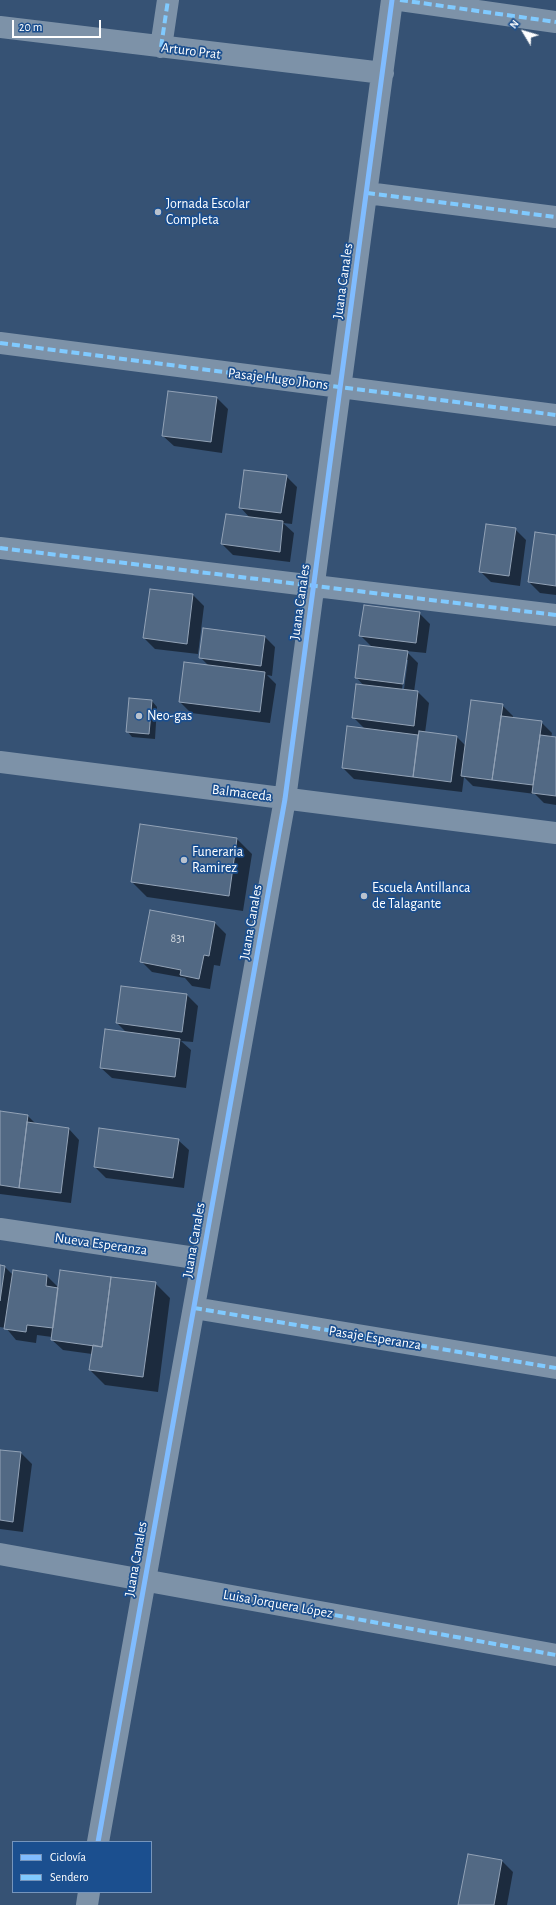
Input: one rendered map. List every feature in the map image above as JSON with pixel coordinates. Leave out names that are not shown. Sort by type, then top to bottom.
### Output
[{"type":"street","points":[[161,47],[168,0]]},
{"type":"street","name":"Juana Canales","points":[[98,1841],[285,799],[392,0]]},
{"type":"street","points":[[400,0],[556,22]]},
{"type":"street","name":"Arturo Prat","points":[[0,27],[383,73]]},
{"type":"street","points":[[367,193],[556,217]]},
{"type":"street","name":"Pasaje Hugo Jhons","points":[[0,343],[556,415]]},
{"type":"street","points":[[0,548],[556,615]]},
{"type":"street","name":"Balmaceda","points":[[0,762],[556,833]]},
{"type":"street","name":"Nueva Esperanza","points":[[0,1230],[202,1259]]},
{"type":"street","name":"Pasaje Esperanza","points":[[194,1308],[556,1368]]},
{"type":"street","name":"Luisa Jorquera López","points":[[0,1554],[556,1655]]},
{"type":"street","points":[[87,1905],[89,1893]]},
{"type":"building","points":[[168,391],[217,397],[211,442],[162,436]]},
{"type":"building","points":[[244,470],[287,475],[281,513],[239,508]]},
{"type":"building","points":[[226,514],[283,521],[280,552],[221,544]]},
{"type":"building","points":[[486,524],[516,528],[509,576],[479,572]]},
{"type":"building","points":[[535,532],[556,535],[556,586],[528,582]]},
{"type":"building","points":[[150,589],[193,594],[187,644],[143,638]]},
{"type":"building","points":[[364,605],[420,612],[416,643],[359,636]]},
{"type":"building","points":[[203,628],[265,636],[261,666],[199,658]]},
{"type":"building","points":[[359,645],[408,651],[403,684],[355,678]]},
{"type":"building","points":[[184,662],[265,672],[260,712],[179,702]]},
{"type":"building","points":[[356,684],[418,691],[414,726],[352,718]]},
{"type":"building","name":"Neo-gas","points":[[129,698],[152,700],[149,734],[126,732]]},
{"type":"building","points":[[471,700],[503,704],[492,780],[461,776]]},
{"type":"building","points":[[501,716],[542,721],[533,785],[492,780]]},
{"type":"building","points":[[347,726],[418,735],[413,777],[342,768]]},
{"type":"building","points":[[419,731],[457,736],[451,782],[413,777]]},
{"type":"building","points":[[540,735],[556,737],[556,796],[532,793]]},
{"type":"building","name":"Funeraria Ramirez","points":[[140,824],[237,838],[229,896],[131,882]]},
{"type":"building","points":[[150,910],[215,922],[209,956],[204,955],[199,979],[180,975],[181,970],[140,962]]},
{"type":"building","points":[[121,986],[187,994],[182,1032],[116,1023]]},
{"type":"building","points":[[105,1029],[180,1039],[175,1077],[100,1068]]},
{"type":"building","points":[[0,1111],[28,1115],[19,1188],[0,1185]]},
{"type":"building","points":[[27,1122],[69,1128],[61,1193],[19,1188]]},
{"type":"building","points":[[99,1128],[179,1139],[173,1178],[94,1167]]},
{"type":"building","points":[[0,1265],[5,1266],[0,1301]]},
{"type":"building","points":[[13,1270],[47,1275],[46,1286],[58,1288],[53,1328],[27,1325],[26,1332],[4,1329]]},
{"type":"building","points":[[60,1270],[111,1277],[102,1347],[51,1340]]},
{"type":"building","points":[[111,1277],[156,1282],[143,1377],[89,1370],[93,1345],[102,1347]]},
{"type":"building","points":[[0,1450],[21,1452],[13,1522],[0,1520]]},
{"type":"building","points":[[468,1854],[502,1860],[494,1905],[458,1905]]},
{"type":"marked path","points":[[161,47],[168,0]]},
{"type":"marked path","points":[[400,0],[556,22]]},
{"type":"marked path","points":[[367,193],[556,217]]},
{"type":"marked path","points":[[0,343],[556,415]]},
{"type":"marked path","points":[[0,548],[556,615]]},
{"type":"marked path","points":[[194,1308],[556,1368]]},
{"type":"marked path","points":[[323,1613],[556,1655]]},
{"type":"cycle path","points":[[98,1841],[285,799],[392,0]]},
{"type":"place","name":"Jornada Escolar Completa","points":[[158,212]]},
{"type":"place","name":"Neo-gas","points":[[139,716]]},
{"type":"place","name":"Funeraria Ramirez","points":[[184,860]]},
{"type":"place","name":"Escuela Antillanca de Talagante","points":[[364,896]]}]
